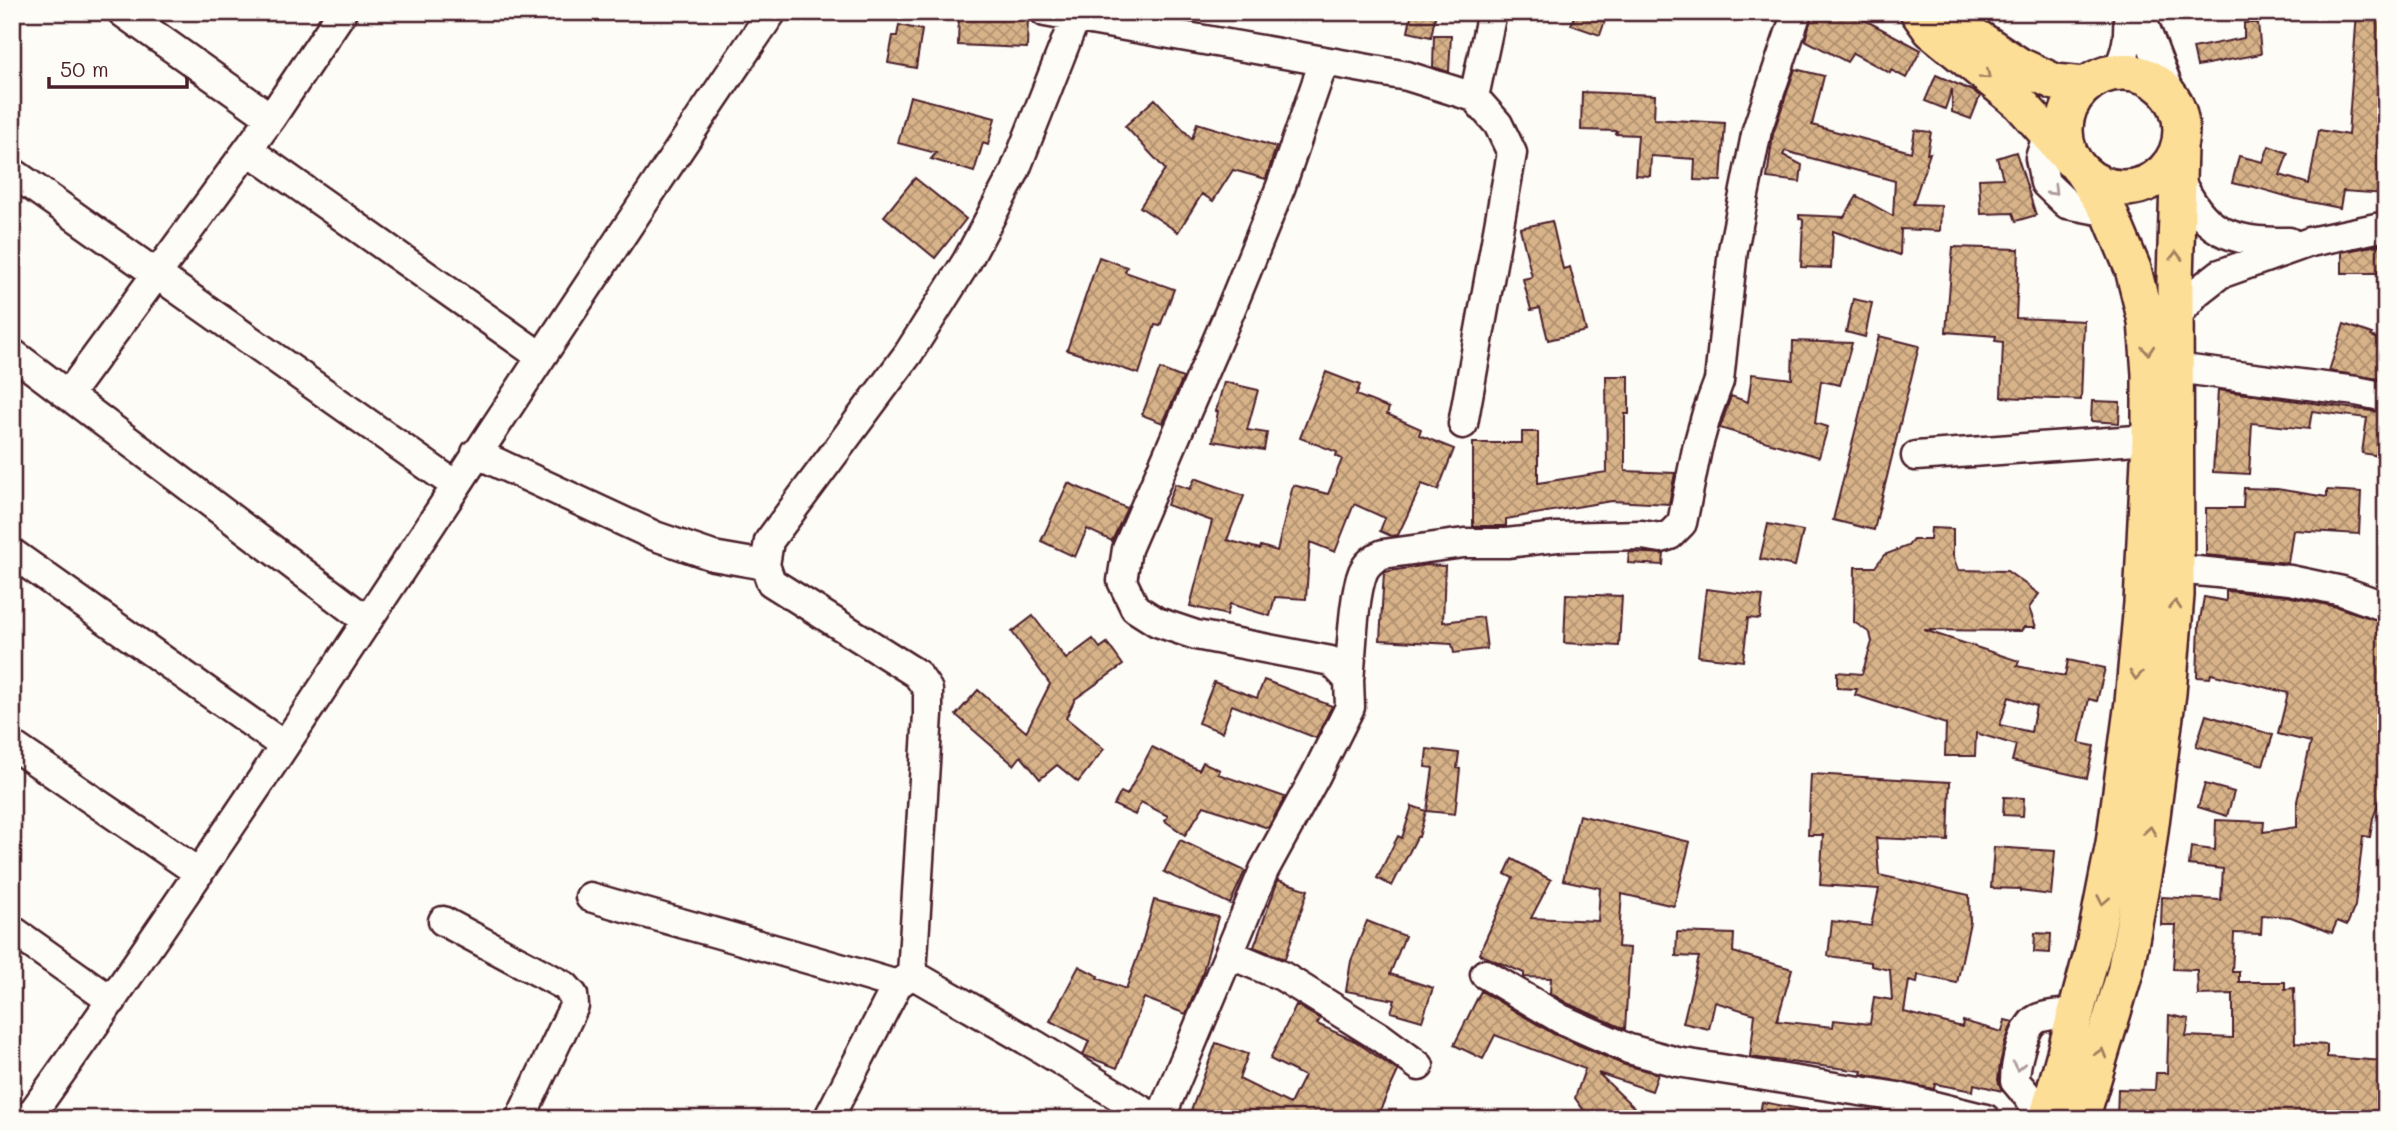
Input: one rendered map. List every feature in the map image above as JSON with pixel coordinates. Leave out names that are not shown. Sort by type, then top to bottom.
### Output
[{"type":"main road","points":[[1918,12],[1931,30],[2020,103],[2078,167],[2097,183],[2113,188],[2130,188],[2146,184],[2160,176],[2171,163],[2178,163]]},
{"type":"main road","points":[[1941,12],[2020,66],[2055,82],[2101,79],[2133,73],[2149,78],[2163,87],[2173,100],[2181,124],[2175,318],[2176,595],[2168,693],[2147,854],[2125,972],[2081,1119]]},
{"type":"main road","points":[[2047,1119],[2093,950],[2114,843],[2133,702],[2142,603],[2150,439],[2150,374],[2146,321],[2133,269],[2109,212],[2066,145],[2064,129],[2067,112],[2074,97],[2101,79]]},
{"type":"street","points":[[122,12],[271,118]]},
{"type":"street","points":[[68,395],[271,118],[342,12]]},
{"type":"street","points":[[12,1111],[26,1119],[112,1001],[640,205],[772,12]]},
{"type":"street","points":[[1045,12],[1407,76],[1474,97],[1498,124],[1512,153],[1463,424]]},
{"type":"street","points":[[1474,97],[1493,12]]},
{"type":"street","points":[[590,897],[686,925],[904,980],[1037,1045],[1158,1119],[1264,870],[1350,707],[1349,680],[1359,593],[1363,571],[1373,559],[1383,554],[1464,543],[1507,543],[1557,537],[1642,535],[1661,538],[1670,536],[1682,523],[1697,449],[1719,381],[1733,250],[1757,130],[1797,12]]},
{"type":"street","points":[[2101,79],[2126,55],[2128,12]]},
{"type":"street","points":[[2139,12],[2173,100]]},
{"type":"street","points":[[828,1119],[904,980],[928,690],[917,674],[771,582],[765,565],[769,541],[908,355],[967,261],[1014,173],[1076,16]]},
{"type":"street","points":[[1324,61],[1276,198],[1230,312],[1127,549],[1122,581],[1135,608],[1157,622],[1196,635],[1331,661],[1349,680]]},
{"type":"street","points":[[2048,134],[2040,158],[2045,183],[2067,204],[2109,212]]},
{"type":"street","points":[[248,150],[540,356]]},
{"type":"street","points":[[2178,163],[2189,201],[2203,219],[2222,233],[2244,239],[2310,242]]},
{"type":"street","points":[[12,172],[455,485]]},
{"type":"street","points":[[2175,318],[2197,292],[2220,274],[2310,242],[2386,226]]},
{"type":"street","points":[[12,353],[366,620]]},
{"type":"street","points":[[2175,368],[2386,397]]},
{"type":"street","points":[[1916,456],[2150,439]]},
{"type":"street","points":[[476,453],[655,537],[713,556],[765,565]]},
{"type":"street","points":[[12,553],[283,745]]},
{"type":"street","points":[[2176,569],[2290,580],[2342,591],[2386,607]]},
{"type":"street","points":[[12,745],[198,873]]},
{"type":"street","points":[[443,921],[565,986],[573,995],[574,1006],[520,1119]]},
{"type":"street","points":[[12,930],[112,1001]]},
{"type":"street","points":[[1229,954],[1282,976],[1380,1037],[1419,1066]]},
{"type":"street","points":[[1485,974],[1561,1019],[1629,1049],[1677,1062],[1898,1097],[1986,1119]]},
{"type":"building","points":[[1412,12],[1436,12],[1431,37],[1408,32]]},
{"type":"building","points":[[1576,12],[1608,12],[1600,35],[1571,25]]},
{"type":"building","points":[[1813,12],[1850,12],[1921,50],[1906,78],[1891,70],[1890,73],[1853,53],[1847,62],[1805,40]]},
{"type":"building","points":[[2357,12],[2386,14],[2386,108],[2384,107],[2381,138],[2386,138],[2386,194],[2343,191],[2340,208],[2232,183],[2239,156],[2263,162],[2269,146],[2288,153],[2280,175],[2309,184],[2319,130],[2348,135]]},
{"type":"building","points":[[959,13],[1028,16],[1027,48],[958,45]]},
{"type":"building","points":[[2244,23],[2258,23],[2261,54],[2197,66],[2193,48],[2244,38]]},
{"type":"building","points":[[899,25],[922,30],[916,68],[888,63],[893,36],[897,36]]},
{"type":"building","points":[[1434,35],[1451,35],[1449,72],[1433,67]]},
{"type":"building","points":[[1795,69],[1824,76],[1812,125],[1911,152],[1915,130],[1931,132],[1927,154],[1930,153],[1913,204],[1941,205],[1940,231],[1901,229],[1900,255],[1833,231],[1831,268],[1801,267],[1803,220],[1799,215],[1844,217],[1857,196],[1893,216],[1895,181],[1785,151],[1783,155],[1802,165],[1800,182],[1767,178],[1773,134]]},
{"type":"building","points":[[1936,75],[1980,96],[1971,119],[1952,112],[1952,89],[1945,109],[1925,101]]},
{"type":"building","points":[[1582,92],[1655,95],[1654,119],[1725,123],[1721,181],[1694,180],[1695,159],[1651,156],[1650,176],[1635,175],[1638,135],[1616,134],[1617,131],[1581,130]]},
{"type":"building","points":[[910,96],[995,118],[988,145],[983,143],[974,172],[931,159],[936,153],[898,143]]},
{"type":"building","points":[[1155,99],[1192,139],[1197,123],[1276,147],[1266,179],[1233,170],[1213,201],[1202,194],[1178,232],[1140,207],[1165,169],[1125,126]]},
{"type":"building","points":[[2016,152],[2036,215],[2016,221],[2013,213],[1981,214],[1979,179],[2003,178],[1997,158]]},
{"type":"building","points":[[915,178],[966,219],[935,258],[884,216]]},
{"type":"building","points":[[1552,221],[1563,269],[1570,267],[1586,331],[1548,340],[1540,308],[1531,310],[1523,279],[1532,277],[1520,228]]},
{"type":"building","points":[[2386,245],[2383,273],[2342,273],[2342,252]]},
{"type":"building","points":[[1953,247],[2019,249],[2016,318],[2084,321],[2081,400],[2001,397],[2003,342],[1995,341],[1996,336],[1946,332]]},
{"type":"building","points":[[1099,257],[1127,267],[1125,272],[1174,289],[1160,326],[1155,325],[1139,374],[1067,350]]},
{"type":"building","points":[[1853,299],[1872,303],[1865,337],[1846,332]]},
{"type":"building","points":[[2344,324],[2386,342],[2386,380],[2329,371]]},
{"type":"building","points":[[1879,336],[1919,346],[1874,530],[1833,520]]},
{"type":"building","points":[[1793,341],[1852,343],[1840,385],[1821,381],[1815,423],[1828,427],[1819,457],[1720,428],[1731,396],[1748,402],[1752,374],[1792,379]]},
{"type":"building","points":[[1160,369],[1183,378],[1163,423],[1142,415]]},
{"type":"building","points":[[1326,372],[1360,385],[1356,395],[1389,408],[1387,414],[1421,429],[1419,435],[1454,449],[1438,490],[1422,484],[1398,535],[1391,536],[1380,531],[1385,518],[1354,504],[1335,552],[1310,542],[1306,599],[1275,597],[1270,616],[1230,604],[1227,615],[1190,606],[1212,521],[1167,505],[1175,484],[1190,489],[1195,478],[1244,496],[1227,540],[1277,551],[1293,485],[1328,494],[1342,459],[1336,456],[1337,452],[1300,438]]},
{"type":"building","points":[[1606,376],[1629,376],[1629,414],[1625,414],[1625,471],[1675,473],[1669,504],[1611,501],[1506,519],[1506,526],[1473,526],[1473,443],[1522,443],[1522,432],[1538,432],[1538,483],[1607,472]]},
{"type":"building","points":[[1224,382],[1258,390],[1247,430],[1267,433],[1264,450],[1213,441],[1216,411]]},
{"type":"building","points":[[2218,390],[2386,413],[2384,457],[2362,453],[2367,418],[2312,411],[2309,429],[2252,423],[2249,474],[2213,472]]},
{"type":"building","points":[[2092,401],[2120,402],[2119,423],[2091,421]]},
{"type":"building","points":[[1068,483],[1127,508],[1112,541],[1087,529],[1075,557],[1041,541]]},
{"type":"building","points":[[2244,488],[2277,489],[2327,497],[2327,490],[2361,492],[2359,534],[2293,530],[2288,563],[2206,555],[2206,508],[2243,508]]},
{"type":"building","points":[[1768,524],[1803,531],[1795,566],[1760,559]]},
{"type":"building","points":[[1931,528],[1953,529],[1953,556],[1958,570],[2007,571],[2039,594],[2029,608],[2036,627],[2024,627],[2021,631],[1924,630],[2019,661],[2017,666],[2065,676],[2068,660],[2105,668],[2097,701],[2089,699],[2079,743],[2094,746],[2087,778],[2012,761],[2016,745],[1976,733],[1975,756],[1945,756],[1946,724],[1855,695],[1857,689],[1837,688],[1837,672],[1862,674],[1872,642],[1870,633],[1854,622],[1855,567],[1875,567],[1884,555],[1908,546],[1913,540],[1930,540]],"holes":[[[2009,697],[2036,706],[2031,732],[2000,725]]]},
{"type":"building","points":[[1629,552],[1664,554],[1663,565],[1628,563]]},
{"type":"building","points":[[1427,565],[1445,566],[1443,622],[1483,617],[1487,649],[1454,653],[1452,644],[1380,640],[1384,572]]},
{"type":"building","points":[[1706,589],[1763,596],[1760,619],[1748,618],[1743,661],[1698,656]]},
{"type":"building","points":[[2226,591],[2287,596],[2337,607],[2386,623],[2386,783],[2373,818],[2370,837],[2363,836],[2355,906],[2347,925],[2337,921],[2332,933],[2291,917],[2262,915],[2261,934],[2234,933],[2232,972],[2239,972],[2239,982],[2285,982],[2285,989],[2294,988],[2295,1043],[2327,1045],[2327,1057],[2384,1061],[2383,1119],[2117,1119],[2118,1089],[2155,1090],[2156,1073],[2167,1073],[2169,1015],[2189,1019],[2186,1036],[2233,1038],[2233,994],[2198,995],[2197,970],[2173,969],[2176,925],[2161,925],[2162,897],[2221,900],[2223,869],[2189,865],[2191,847],[2215,850],[2216,820],[2264,822],[2263,832],[2297,827],[2297,801],[2311,742],[2278,734],[2288,693],[2211,674],[2210,678],[2197,677],[2199,625],[2204,597],[2226,601]]},
{"type":"building","points":[[1566,594],[1622,596],[1619,646],[1564,643]]},
{"type":"building","points":[[1033,616],[1066,659],[1093,639],[1100,648],[1107,643],[1123,665],[1075,699],[1066,718],[1104,749],[1078,782],[1057,765],[1040,779],[1021,756],[1014,765],[956,715],[978,690],[1026,732],[1050,684],[1012,632]]},
{"type":"building","points":[[1264,680],[1332,706],[1316,738],[1232,705],[1222,732],[1198,723],[1214,682],[1257,698]]},
{"type":"building","points":[[2206,715],[2273,735],[2263,765],[2196,746]]},
{"type":"building","points":[[1152,747],[1199,770],[1203,762],[1220,770],[1218,774],[1285,797],[1268,828],[1204,806],[1185,835],[1165,821],[1168,816],[1141,802],[1135,815],[1114,805],[1121,792],[1127,795]]},
{"type":"building","points":[[1427,749],[1459,753],[1455,814],[1427,811],[1433,768],[1425,767]]},
{"type":"building","points":[[1811,774],[1950,782],[1948,841],[1876,838],[1879,875],[1969,895],[1970,922],[1957,983],[1918,975],[1917,983],[1909,981],[1904,1012],[1962,1027],[1963,1021],[2002,1032],[2005,1020],[2013,1022],[2000,1064],[1998,1080],[2002,1091],[1974,1084],[1973,1091],[1935,1084],[1934,1089],[1861,1074],[1862,1071],[1750,1057],[1755,1014],[1715,1002],[1709,1029],[1683,1023],[1699,957],[1676,956],[1677,932],[1734,934],[1733,952],[1792,969],[1777,1021],[1833,1027],[1834,1020],[1870,1024],[1874,997],[1892,1000],[1890,970],[1871,966],[1871,962],[1828,956],[1832,921],[1871,926],[1879,889],[1820,885],[1823,835],[1808,835]]},
{"type":"building","points":[[2205,784],[2234,792],[2227,816],[2198,807]]},
{"type":"building","points":[[2004,797],[2024,798],[2023,816],[2003,815]]},
{"type":"building","points":[[1412,806],[1426,811],[1419,837],[1392,886],[1377,878],[1398,836],[1402,838]]},
{"type":"building","points":[[1579,815],[1690,842],[1674,906],[1622,894],[1618,947],[1630,948],[1625,1029],[1550,993],[1551,978],[1524,977],[1524,973],[1479,954],[1513,878],[1505,874],[1512,859],[1551,880],[1531,918],[1598,921],[1600,888],[1563,880]]},
{"type":"building","points":[[1180,840],[1245,871],[1230,904],[1164,872]]},
{"type":"building","points":[[1994,847],[2055,851],[2051,895],[2020,889],[1991,888]]},
{"type":"building","points":[[1278,880],[1308,890],[1285,959],[1254,947]]},
{"type":"building","points":[[1154,900],[1218,917],[1202,975],[1186,1014],[1144,998],[1117,1068],[1083,1055],[1089,1041],[1050,1021],[1079,966],[1098,976],[1097,978],[1126,989]]},
{"type":"building","points":[[1367,921],[1405,936],[1390,974],[1433,988],[1422,1021],[1391,1012],[1395,1000],[1346,991],[1351,961]]},
{"type":"building","points":[[2035,933],[2051,934],[2050,953],[2034,952]]},
{"type":"building","points":[[1481,991],[1554,1034],[1622,1064],[1658,1074],[1652,1091],[1598,1073],[1646,1119],[1590,1119],[1575,1098],[1585,1069],[1495,1035],[1483,1059],[1454,1045]]},
{"type":"building","points":[[1296,1005],[1320,1019],[1317,1024],[1355,1041],[1398,1071],[1376,1119],[1188,1119],[1216,1043],[1248,1054],[1239,1079],[1290,1104],[1304,1076],[1270,1059]]},
{"type":"building","points":[[1762,1102],[1812,1111],[1811,1119],[1759,1119]]}]
